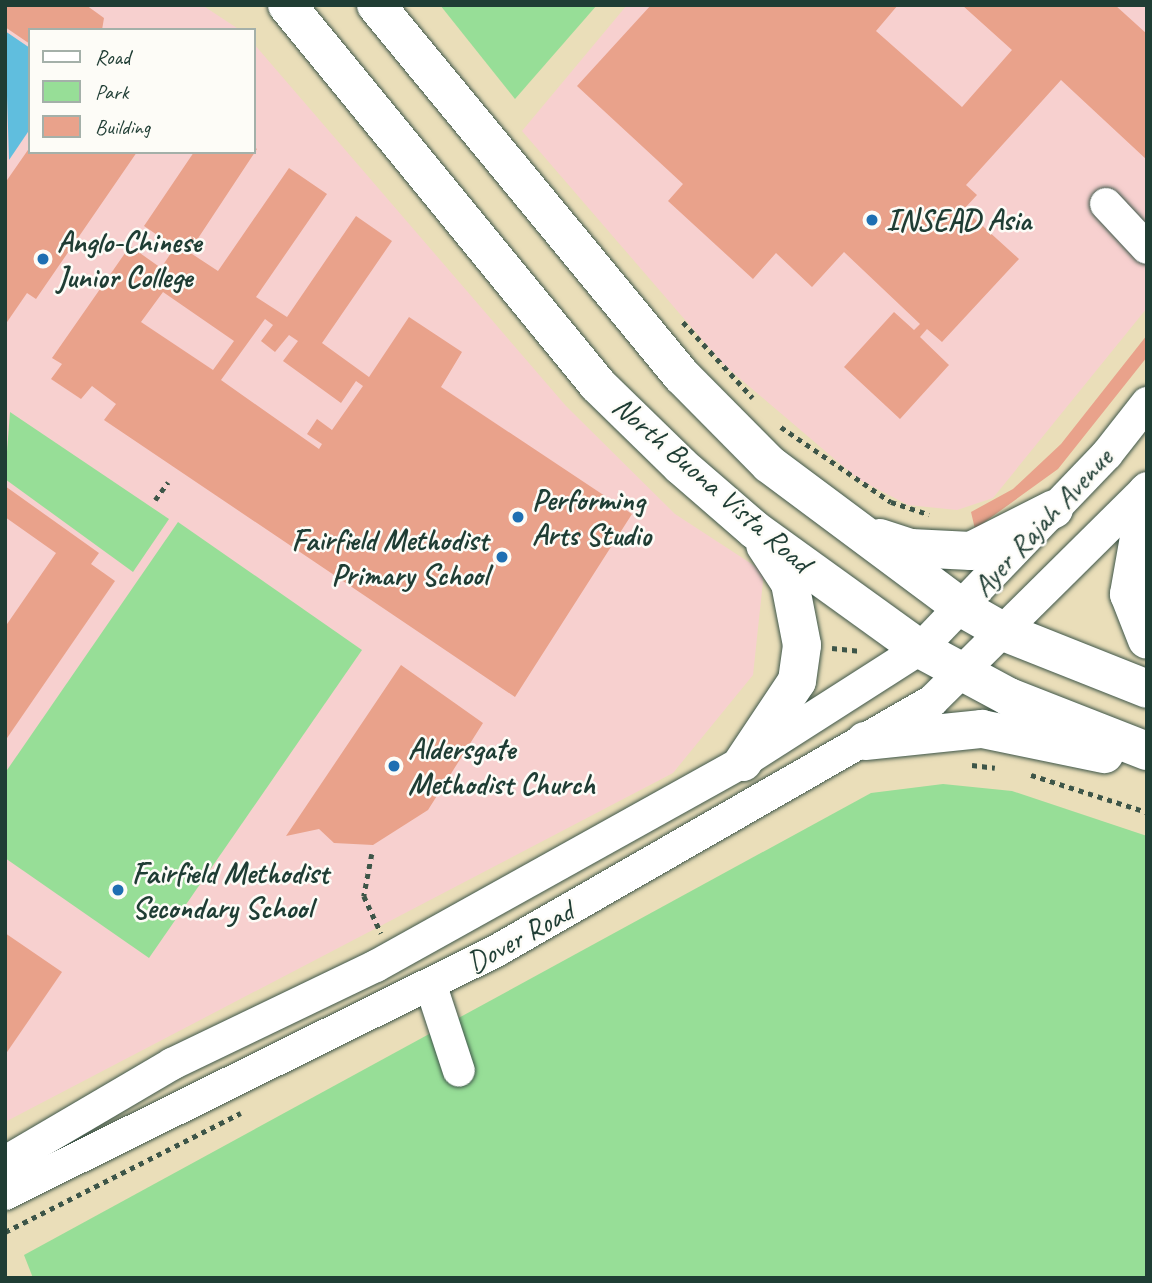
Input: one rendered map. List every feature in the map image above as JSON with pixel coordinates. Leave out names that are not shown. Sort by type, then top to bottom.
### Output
[{"type":"main road","name":"North Buona Vista Road","points":[[287,5],[597,384],[755,530],[920,649],[965,673],[1147,751]]},
{"type":"main road","name":"North Buona Vista Road","points":[[376,5],[682,376],[769,464],[962,608],[1004,632],[1147,689]]},
{"type":"main road","points":[[1147,490],[1129,594],[1147,640]]},
{"type":"main road","points":[[861,532],[911,548],[971,551],[1054,509]]},
{"type":"main road","points":[[743,762],[797,681],[803,633],[790,583],[755,530]]},
{"type":"main road","points":[[865,741],[982,729],[1147,763]]},
{"type":"street","points":[[1106,204],[1147,248]]},
{"type":"street","name":"Ayer Rajah Avenue","points":[[962,608],[1147,403]]},
{"type":"street","name":"Ayer Rajah Avenue","points":[[1004,632],[1147,490]]},
{"type":"street","name":"Dover Road","points":[[5,1162],[172,1063],[388,960],[743,762],[920,649],[962,608]]},
{"type":"street","name":"Dover Road","points":[[5,1194],[431,986],[865,741],[965,673],[1004,632]]},
{"type":"street","points":[[431,986],[459,1071]]},
{"type":"path","points":[[675,313],[760,405]]},
{"type":"path","points":[[769,415],[891,502],[936,516]]},
{"type":"path","points":[[155,500],[168,482]]},
{"type":"path","points":[[822,647],[873,652]]},
{"type":"path","points":[[965,764],[1003,769]]},
{"type":"path","points":[[1025,774],[1147,812]]},
{"type":"path","points":[[372,854],[364,896],[384,940]]},
{"type":"shaded area","name":"Fairfield Methodist Primary School","points":[[5,5],[202,5],[237,28],[28,28],[28,154],[256,154],[256,46],[566,406],[675,514],[764,572],[753,675],[673,773],[5,1122]]},
{"type":"shaded area","name":"INSEAD Asia","points":[[627,5],[1147,5],[1147,308],[993,498],[957,510],[908,505],[858,479],[724,365],[522,131]]},
{"type":"green space","points":[[440,5],[597,5],[515,99]]},
{"type":"green space","points":[[10,412],[169,519],[133,572],[5,479]]},
{"type":"green space","points":[[178,522],[362,650],[149,958],[5,858],[5,773]]},
{"type":"green space","points":[[943,784],[1012,791],[1147,836],[1147,1278],[33,1278],[24,1255],[871,793]]},
{"type":"water","points":[[5,31],[28,47],[28,132],[9,160]]},
{"type":"building","points":[[5,5],[86,5],[104,18],[102,28],[28,28],[28,43],[5,27]]},
{"type":"building","points":[[651,5],[898,5],[876,31],[962,107],[1012,50],[962,5],[1115,5],[1147,34],[1147,160],[1061,80],[966,185],[977,195],[964,209],[1019,259],[942,342],[927,329],[920,337],[949,365],[900,419],[844,367],[894,312],[914,330],[920,324],[844,252],[812,287],[776,253],[753,279],[668,201],[683,184],[577,86]]},
{"type":"building","points":[[28,150],[28,154],[136,154],[36,299],[27,293],[5,325],[5,183]]},
{"type":"building","points":[[193,154],[254,154],[189,252],[218,271],[289,168],[327,194],[256,297],[287,317],[356,216],[392,241],[322,343],[369,377],[409,317],[462,352],[441,387],[632,514],[515,697],[104,420],[116,404],[92,386],[81,399],[51,379],[62,364],[52,358],[130,246],[161,268],[175,247],[144,226]],"holes":[[[163,292],[234,341],[213,370],[141,322]],[[265,319],[273,325],[261,341],[275,352],[289,335],[298,341],[283,361],[341,403],[356,381],[363,386],[332,430],[317,419],[307,434],[322,444],[319,449],[221,380]]]},
{"type":"building","points":[[1147,335],[1147,357],[1058,469],[975,529],[971,512],[1013,489],[1061,444]]},
{"type":"building","points":[[5,486],[99,553],[91,564],[115,581],[5,741],[5,627],[56,553],[5,517]]},
{"type":"building","name":"Aldersgate Methodist Church","points":[[401,665],[483,723],[428,810],[373,845],[334,843],[319,829],[286,836]]},
{"type":"building","points":[[5,933],[62,972],[5,1055]]},
{"type":"place","name":"INSEAD Asia","points":[[872,220]]},
{"type":"place","name":"Anglo-Chinese Junior College","points":[[43,259]]},
{"type":"place","name":"Performing Arts Studio","points":[[518,517]]},
{"type":"place","name":"Fairfield Methodist Primary School","points":[[502,557]]},
{"type":"place","name":"Aldersgate Methodist Church","points":[[394,766]]},
{"type":"place","name":"Fairfield Methodist Secondary School","points":[[118,890]]}]
